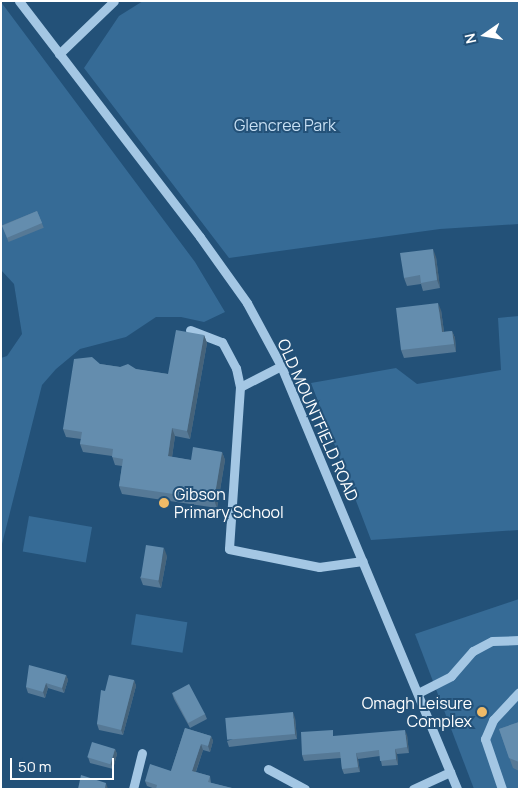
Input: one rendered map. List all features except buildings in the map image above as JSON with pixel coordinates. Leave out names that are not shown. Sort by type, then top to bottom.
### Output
[{"type":"street","name":"OLD MOUNTFIELD ROAD","points":[[19,1],[205,244],[247,303],[281,366],[457,789]]},
{"type":"street","points":[[59,54],[114,1]]},
{"type":"street","points":[[190,330],[222,342],[236,368],[240,387],[228,549],[319,567],[363,561]]},
{"type":"street","points":[[240,387],[281,366]]},
{"type":"street","points":[[418,693],[451,676],[473,651],[492,641],[519,640]]},
{"type":"street","points":[[502,789],[485,739],[493,720],[519,692]]},
{"type":"street","points":[[133,789],[142,754]]},
{"type":"street","points":[[268,769],[304,789]]},
{"type":"street","points":[[413,789],[450,772]]},
{"type":"green space","name":"Glencree Park","points":[[143,1],[519,1],[519,224],[440,229],[229,258],[84,68],[119,16]]},
{"type":"green space","points":[[1,2],[195,262],[225,312],[204,322],[181,317],[156,317],[126,337],[80,349],[56,369],[42,385],[1,548],[1,358],[7,356],[22,334],[14,284],[1,270]]},
{"type":"green space","points":[[519,316],[519,530],[371,540],[311,383],[396,368],[417,384],[501,370],[498,318]]},
{"type":"green space","points":[[29,516],[92,527],[86,563],[23,551]]},
{"type":"green space","name":"Omagh Leisure Complex","points":[[519,599],[519,789],[474,789],[415,634]]},
{"type":"green space","points":[[136,614],[187,622],[183,653],[131,645]]},
{"type":"place","name":"Gibson Primary School","points":[[164,503]]},
{"type":"place","name":"Omagh Leisure Complex","points":[[482,712]]}]
